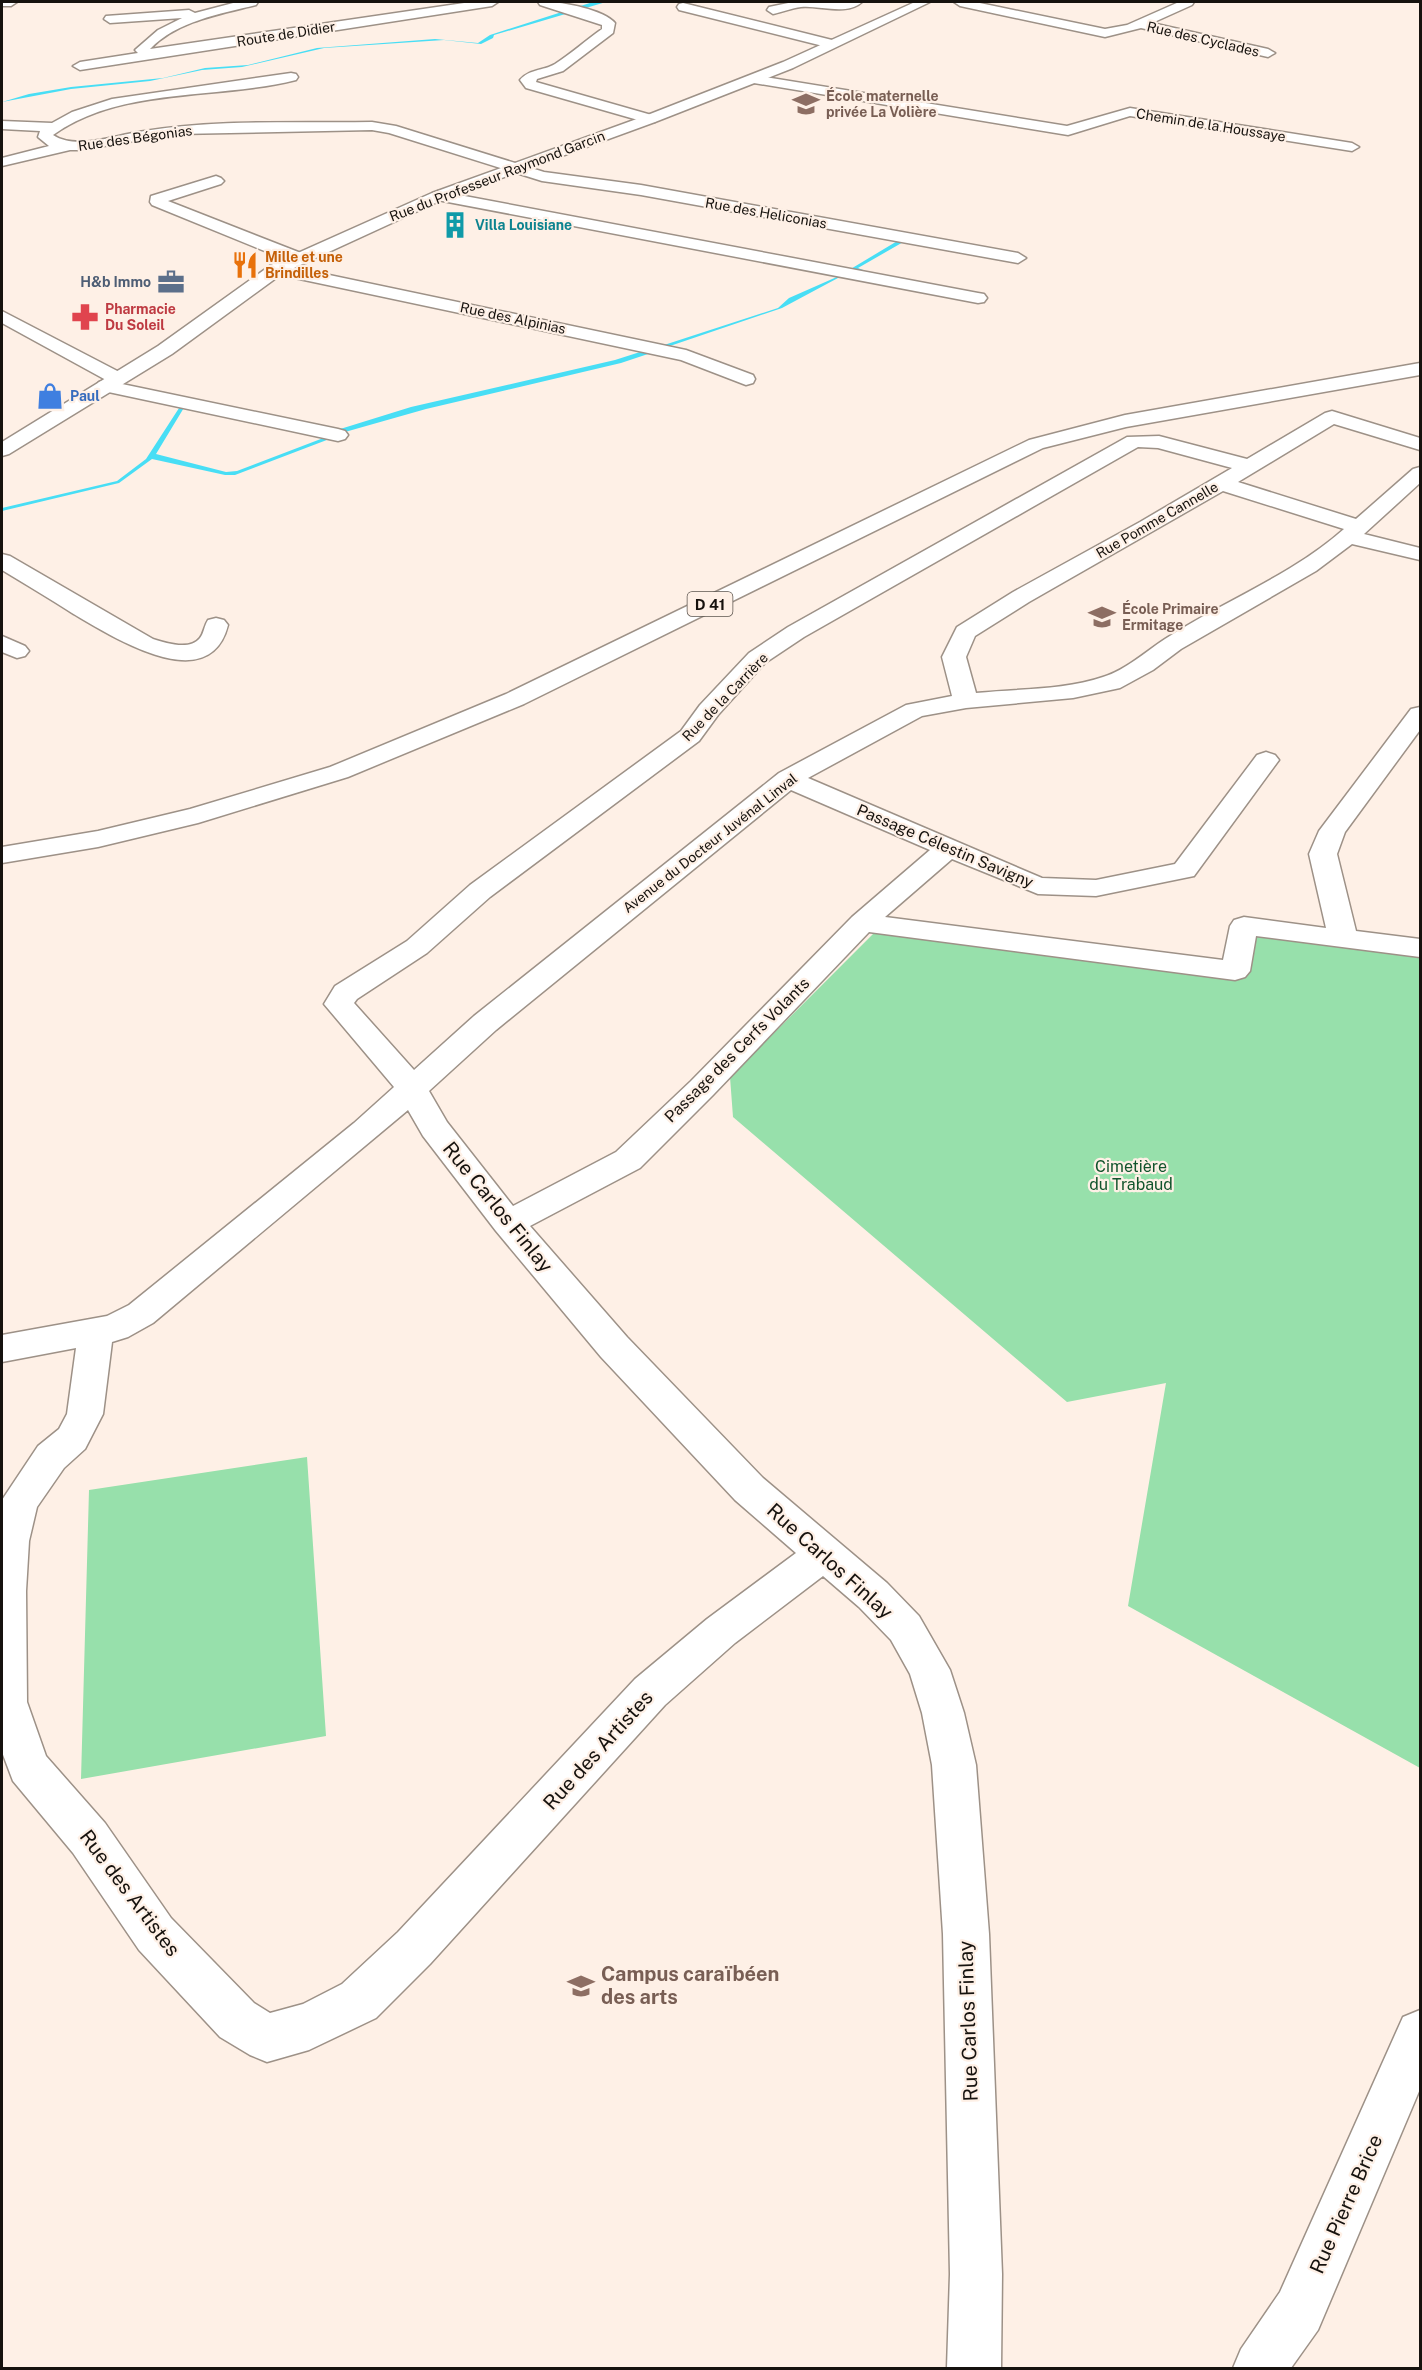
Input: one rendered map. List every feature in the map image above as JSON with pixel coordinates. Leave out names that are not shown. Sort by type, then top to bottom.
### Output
[{"type":"main road","points":[[2,2],[11,2]]},
{"type":"main road","points":[[153,54],[142,50],[149,40],[212,12],[252,2]]},
{"type":"main road","name":"Route de Didier","points":[[80,66],[492,2]]},
{"type":"main road","points":[[544,2],[582,12],[609,23],[608,30],[558,68],[532,76],[527,80],[531,85],[650,119]]},
{"type":"main road","points":[[773,10],[801,2],[827,6],[856,2]]},
{"type":"main road","name":"Rue du Professeur Raymond Garcin","points":[[2,450],[218,313],[277,269],[438,196],[753,80],[924,2]]},
{"type":"main road","name":"Rue des Cyclades","points":[[960,2],[1105,33],[1138,24],[1188,2]]},
{"type":"main road","points":[[683,7],[831,44]]},
{"type":"main road","points":[[110,19],[212,12]]},
{"type":"main road","name":"Rue des Cyclades","points":[[1138,24],[1268,53]]},
{"type":"main road","points":[[149,40],[197,48]]},
{"type":"main road","name":"Rue des Bégonias","points":[[291,77],[125,101],[83,112],[54,127],[45,134],[45,137],[58,145],[68,146],[95,144],[177,130],[372,126],[402,132],[514,168]]},
{"type":"main road","name":"Chemin de la Houssaye","points":[[753,80],[1068,131],[1116,114],[1130,112],[1352,147]]},
{"type":"main road","points":[[2,125],[54,127]]},
{"type":"main road","points":[[2,162],[68,146]]},
{"type":"main road","name":"Rue des Heliconias","points":[[514,168],[579,183],[641,190],[1018,258]]},
{"type":"main road","points":[[216,180],[157,199],[158,202],[300,259]]},
{"type":"main road","points":[[438,196],[978,298]]},
{"type":"main road","name":"Rue des Alpinias","points":[[277,269],[686,356],[746,379]]},
{"type":"main road","points":[[2,316],[112,382],[338,435]]},
{"type":"main road","name":"D 41","points":[[2,837],[98,820],[252,783],[380,738],[674,603],[975,455],[1032,433],[1163,404],[1420,358]]},
{"type":"main road","name":"D 41","points":[[2,855],[98,839],[198,815],[339,772],[515,699],[1036,444],[1125,421],[1420,369]]},
{"type":"main road","name":"Rue Pomme Cannelle","points":[[966,701],[954,657],[965,632],[1148,527],[1332,417],[1420,444]]},
{"type":"main road","name":"Rue de la Carrière","points":[[339,1004],[345,993],[417,947],[480,891],[690,736],[709,710],[758,658],[796,632],[1134,441],[1159,442],[1249,466]]},
{"type":"main road","name":"Avenue du Docteur Juvénal Linval","points":[[2,1348],[121,1325],[141,1314],[365,1131],[411,1087],[626,908],[788,779],[915,710],[966,701],[1073,691],[1111,683],[1145,665],[1173,644],[1308,566],[1354,532],[1420,473]]},
{"type":"main road","points":[[1219,483],[1420,554]]},
{"type":"main road","points":[[2,561],[154,649],[184,653],[198,649],[210,643],[216,633],[216,625]]},
{"type":"main road","points":[[1343,938],[1323,854],[1332,831],[1419,720]]},
{"type":"main road","name":"Passage Célestin Savigny","points":[[788,779],[1038,886],[1096,888],[1184,870],[1266,760]]},
{"type":"main road","name":"Passage des Cerfs Volants","points":[[508,1223],[628,1160],[702,1088],[862,923],[947,849]]},
{"type":"main road","points":[[862,923],[1234,971],[1244,926],[1420,948]]},
{"type":"main road","name":"Rue Carlos Finlay","points":[[339,1004],[411,1087],[434,1128],[508,1223],[614,1347],[748,1489],[873,1595],[904,1628],[929,1670],[943,1713],[954,1765],[966,1934],[976,2274],[974,2368]]},
{"type":"main road","name":"Rue des Artistes","points":[[96,1331],[85,1414],[72,1439],[51,1457],[19,1503],[9,1541],[6,1591],[6,1702],[28,1767],[89,1838],[155,1934],[237,2020],[267,2038],[309,2026],[359,2001],[422,1940],[651,1692],[721,1631],[825,1552]]},
{"type":"main road","name":"Rue Pierre Brice","points":[[1260,2368],[1299,2311],[1420,2034]]},
{"type":"green space","name":"Cimetière du Trabaud","points":[[877,930],[1241,977],[1252,933],[1420,955],[1420,1768],[1128,1606],[1166,1383],[1067,1402],[733,1117],[730,1077]]},
{"type":"green space","points":[[307,1457],[326,1736],[81,1779],[89,1490]]},
{"type":"water","points":[[593,2],[606,2],[494,35],[493,38],[481,44],[444,40],[324,48],[242,67],[202,70],[150,81],[71,89],[2,102],[29,94],[71,87],[163,78],[205,68],[248,65],[317,48],[435,39],[478,43],[490,35]]},
{"type":"water","points":[[899,240],[905,241],[858,268],[863,270],[851,271],[782,308],[667,347],[661,346],[778,308],[789,298],[839,276]]},
{"type":"water","points":[[640,352],[648,354],[621,363],[426,409],[345,432],[337,430],[411,407],[615,360]]},
{"type":"water","points":[[181,405],[185,406],[156,454],[226,472],[237,471],[326,437],[332,438],[235,475],[225,475],[152,459],[119,483],[2,511],[2,508],[117,481],[146,459]]},
{"type":"place","name":"École maternelle privée La Volière","points":[[806,104]]},
{"type":"place","name":"Villa Louisiane","points":[[455,225]]},
{"type":"place","name":"Mille et une Brindilles","points":[[245,265]]},
{"type":"place","name":"H&b Immo","points":[[171,282]]},
{"type":"place","name":"Pharmacie Du Soleil","points":[[85,317]]},
{"type":"place","name":"Paul","points":[[50,396]]},
{"type":"place","name":"École Primaire Ermitage","points":[[1102,617]]},
{"type":"place","name":"Campus caraïbéen des arts","points":[[581,1986]]}]
